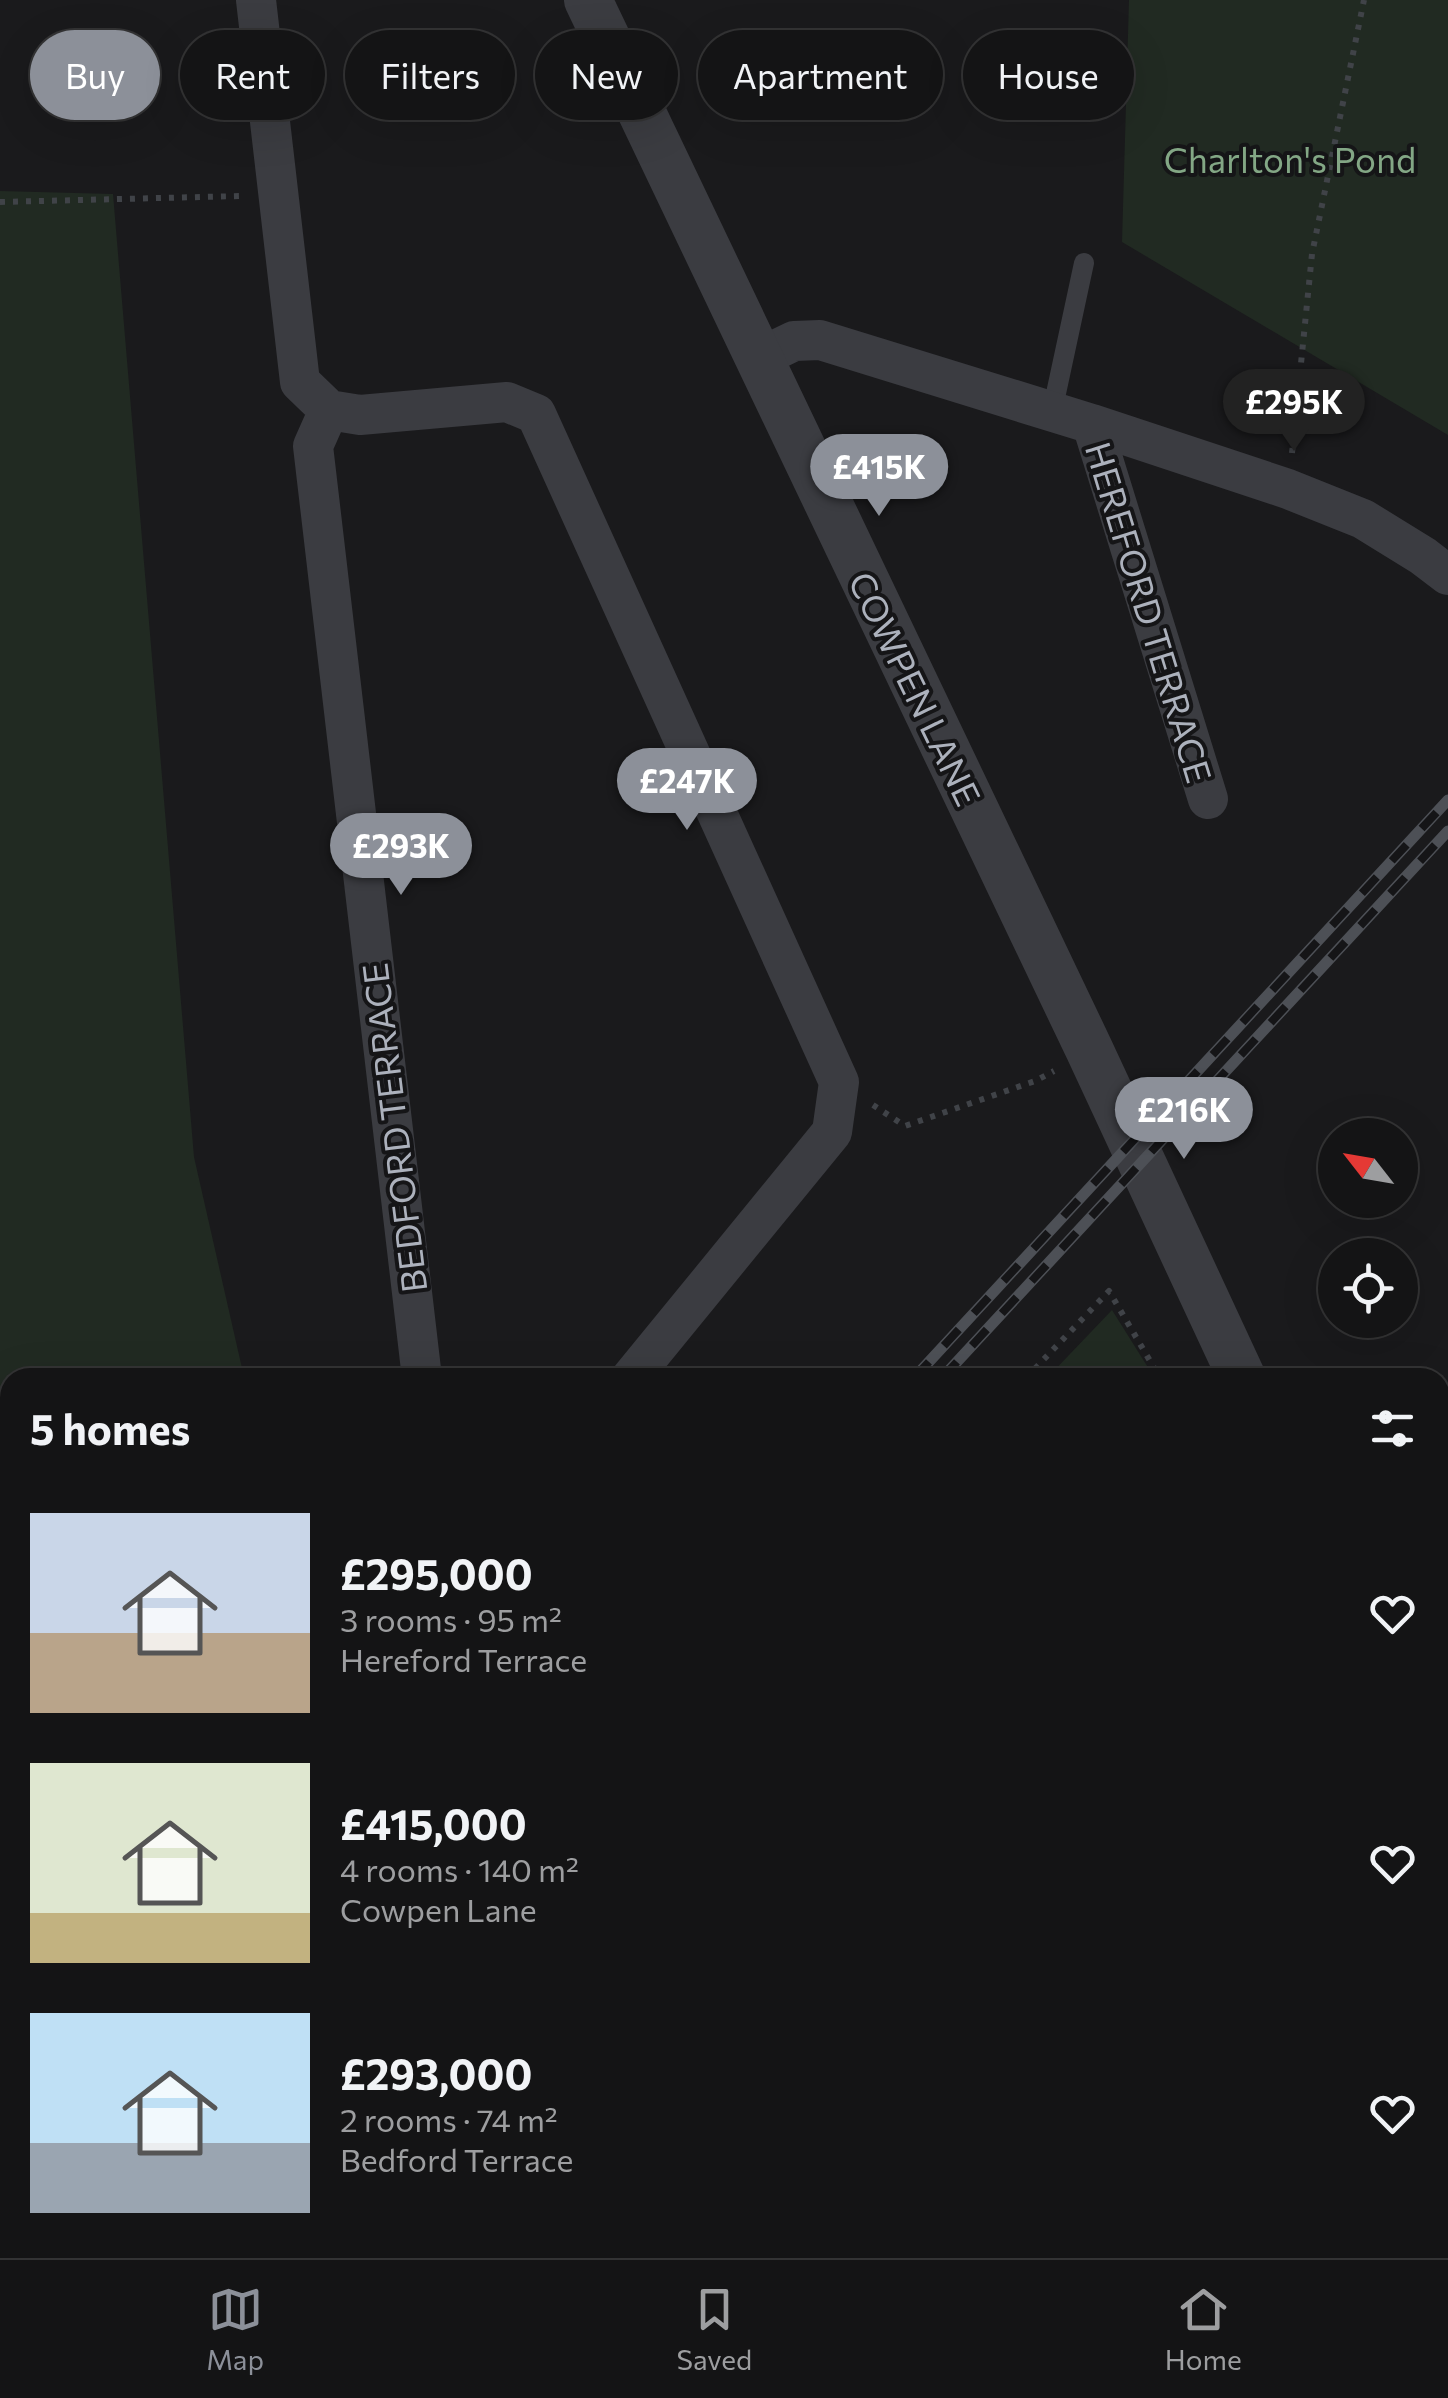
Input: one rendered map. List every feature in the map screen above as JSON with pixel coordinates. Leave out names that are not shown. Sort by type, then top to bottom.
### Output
[{"type":"street","points":[[256,0],[300,382],[330,410],[360,415],[507,402],[536,414],[839,1082],[832,1132],[639,1368]]},
{"type":"street","name":"COWPEN LANE","points":[[588,0],[1237,1368]]},
{"type":"street","name":"HEREFORD TERRACE","points":[[759,358],[794,341],[820,340],[1092,424],[1288,489],[1363,519],[1448,575]]},
{"type":"street","name":"BEDFORD TERRACE","points":[[330,410],[312,446],[421,1368]]},
{"type":"street","name":"HEREFORD TERRACE","points":[[1092,424],[1208,799]]},
{"type":"lane","points":[[1052,412],[1084,264]]},
{"type":"path","points":[[1288,489],[1312,254],[1364,0]]},
{"type":"path","points":[[0,202],[277,195]]},
{"type":"path","points":[[839,1082],[905,1126],[1036,1082]]},
{"type":"path","points":[[1036,1368],[1109,1291],[1154,1368]]},
{"type":"green space","name":"Charlton's Pond","points":[[1129,0],[1448,0],[1448,435],[1122,242],[1126,120],[1134,120],[1134,30],[1128,30]]},
{"type":"green space","points":[[0,191],[113,194],[194,1157],[242,1368],[0,1368]]},
{"type":"green space","points":[[1112,1310],[1148,1368],[1057,1368]]},
{"type":"railway","points":[[923,1368],[1448,800]]},
{"type":"railway","points":[[951,1368],[1448,831]]}]
